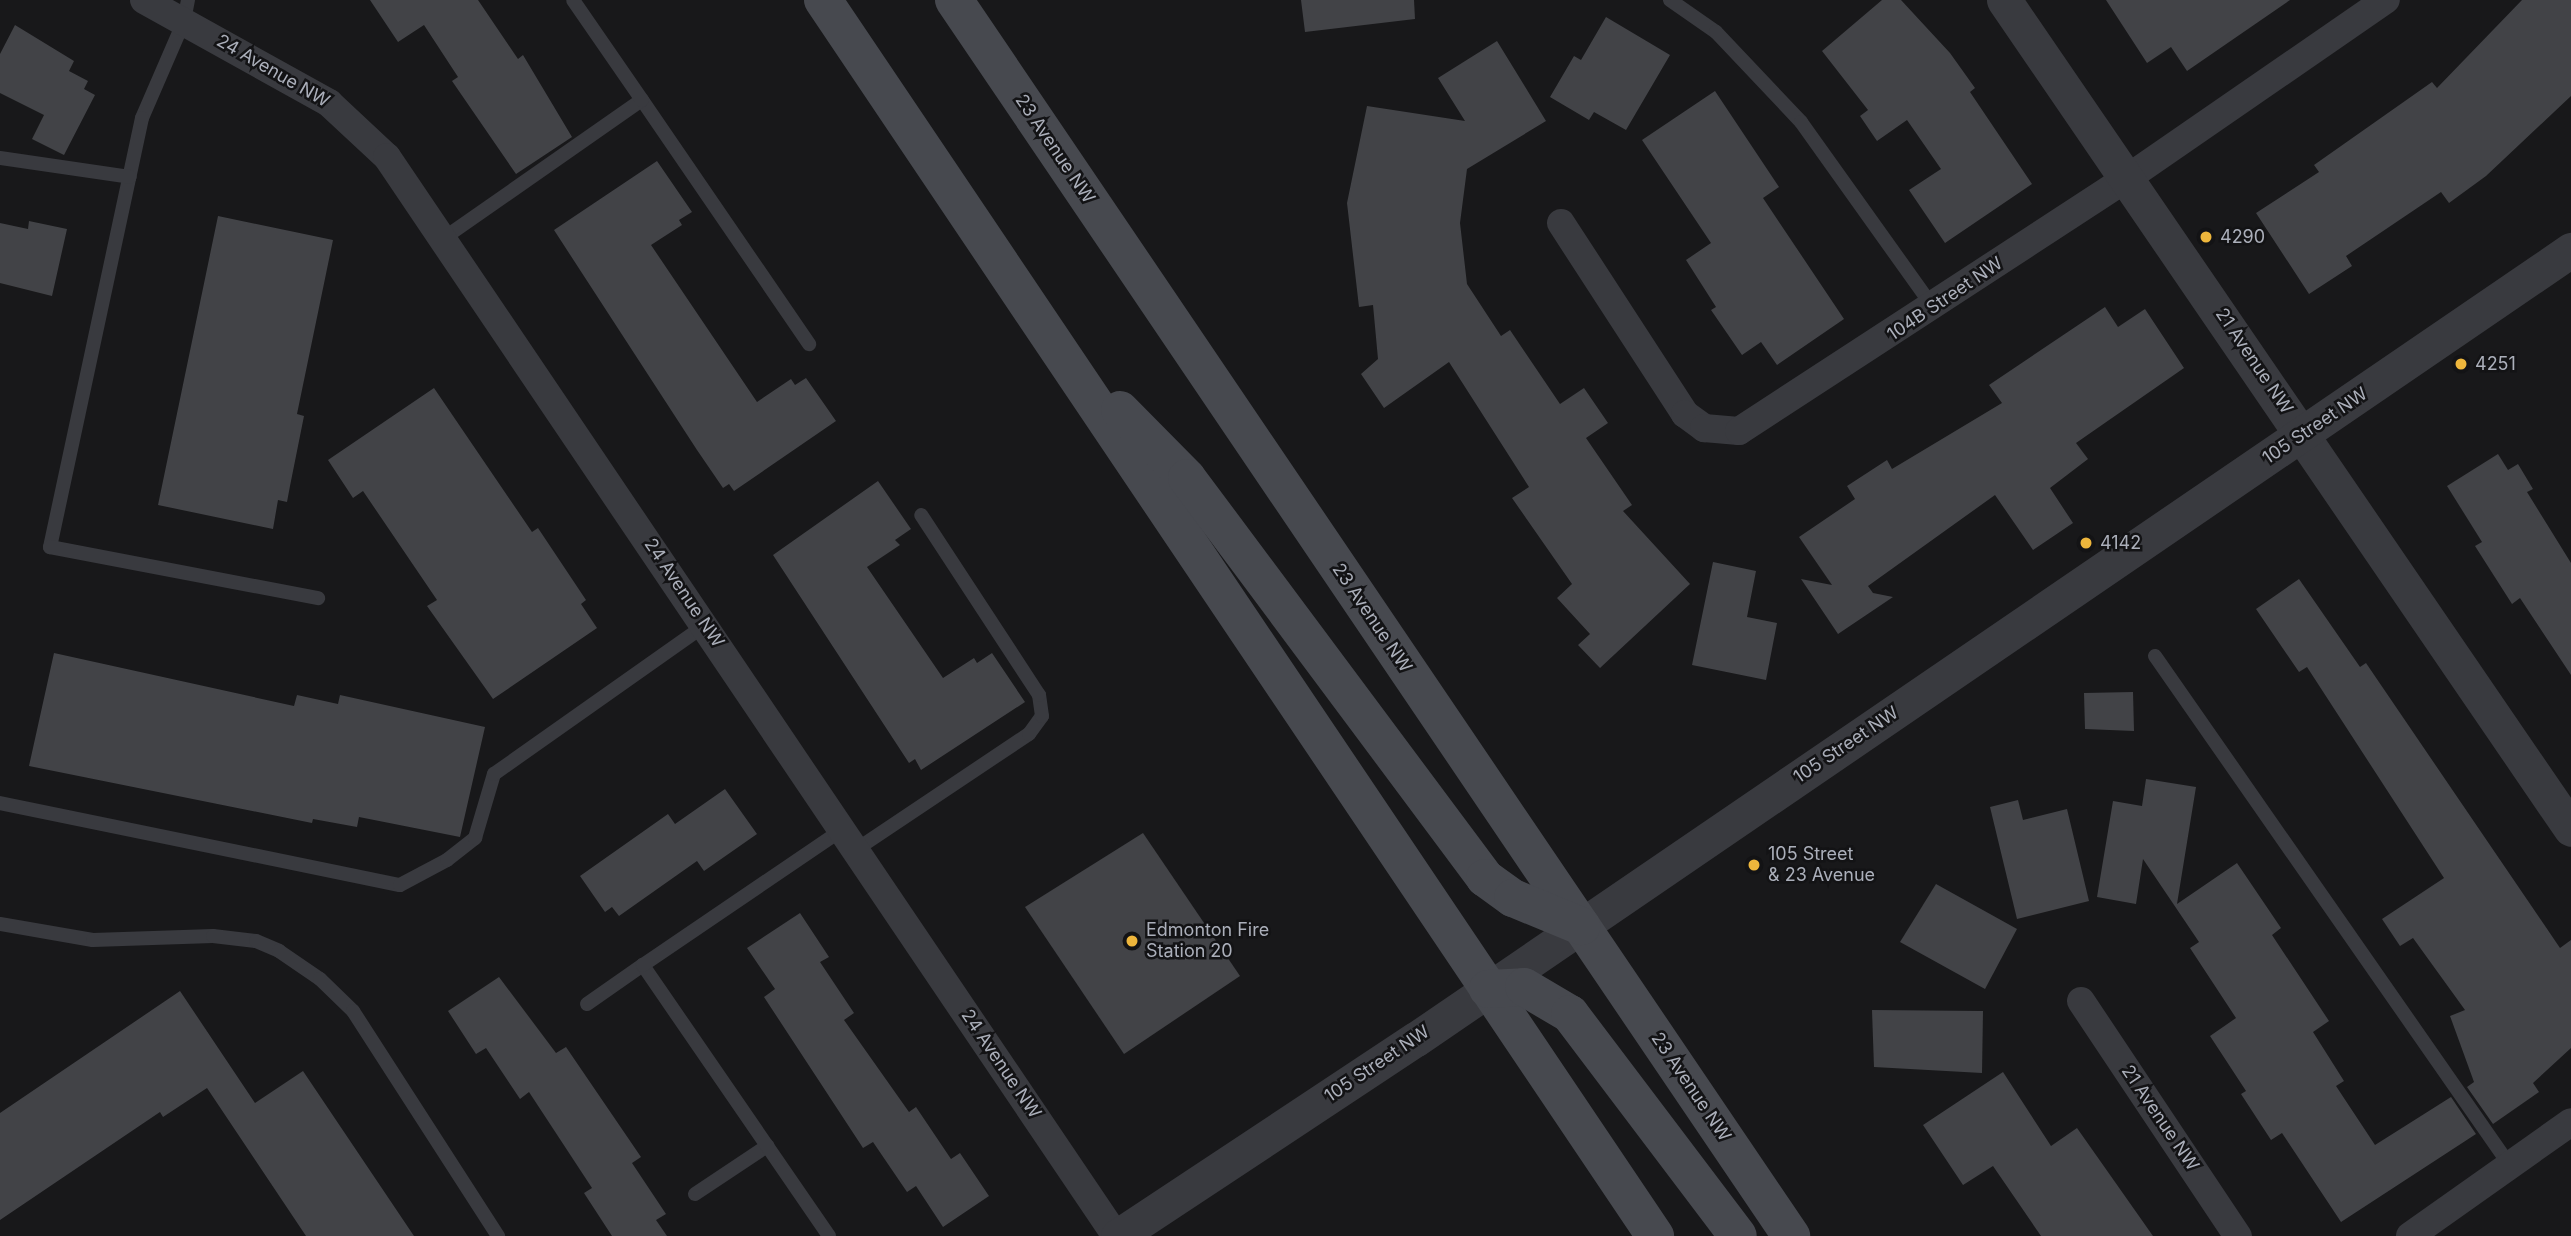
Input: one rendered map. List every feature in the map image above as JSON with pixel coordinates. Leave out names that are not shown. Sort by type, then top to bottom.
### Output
[{"type":"main road","points":[[822,0],[1656,1236]]},
{"type":"main road","name":"23 Avenue NW","points":[[954,0],[1791,1236]]},
{"type":"main road","points":[[1055,343],[1187,478],[1485,878],[1513,898],[1581,926]]},
{"type":"main road","points":[[1488,989],[1524,987],[1570,1014],[1738,1236]]},
{"type":"street","name":"24 Avenue NW","points":[[144,0],[186,10],[360,128],[387,157],[1117,1236]]},
{"type":"street","name":"21 Avenue NW","points":[[2004,0],[2129,177],[2571,829]]},
{"type":"street","name":"104B Street NW","points":[[1561,223],[1685,414],[1704,428],[1739,431],[1755,424],[2129,177],[2386,0]]},
{"type":"street","name":"105 Street NW","points":[[1117,1236],[1581,926],[2571,250]]},
{"type":"street","name":"21 Avenue NW","points":[[2081,1001],[2238,1236]]},
{"type":"street","points":[[2410,1236],[2571,1122]]},
{"type":"lane","points":[[573,0],[809,344]]},
{"type":"lane","points":[[1670,0],[1716,32],[1801,122],[1933,307]]},
{"type":"lane","points":[[186,10],[142,118],[50,547],[318,598]]},
{"type":"lane","points":[[444,238],[642,100]]},
{"type":"lane","points":[[0,158],[130,177]]},
{"type":"lane","points":[[587,1004],[643,965],[1029,734],[1042,716],[1039,695],[921,515]]},
{"type":"lane","points":[[0,803],[400,885],[447,860],[475,838],[494,774],[705,625]]},
{"type":"lane","points":[[2155,656],[2511,1167]]},
{"type":"lane","points":[[0,924],[93,940],[213,936],[256,941],[279,951],[320,979],[353,1011],[498,1236]]},
{"type":"lane","points":[[643,965],[829,1236]]},
{"type":"lane","points":[[695,1194],[767,1146]]},
{"type":"building","points":[[370,0],[478,0],[518,59],[523,55],[572,137],[516,174],[452,81],[458,77],[424,25],[398,42]]},
{"type":"building","points":[[1301,0],[1414,0],[1415,19],[1305,32]]},
{"type":"building","points":[[1882,0],[1901,0],[1950,53],[1975,88],[1970,92],[2032,184],[1945,243],[1909,190],[1941,169],[1907,120],[1877,141],[1860,116],[1868,110],[1822,51]]},
{"type":"building","points":[[2106,0],[2290,0],[2187,71],[2171,47],[2147,63]]},
{"type":"building","points":[[2522,0],[2571,0],[2571,96],[2486,176],[2449,203],[2441,192],[2346,256],[2352,266],[2309,294],[2256,213],[2319,172],[2314,165],[2432,82],[2437,88]]},
{"type":"building","points":[[1606,17],[1670,55],[1626,130],[1594,112],[1589,120],[1550,97],[1574,56],[1581,60]]},
{"type":"building","points":[[15,25],[74,61],[69,71],[88,81],[84,89],[95,95],[64,155],[32,139],[44,115],[0,93],[0,54]]},
{"type":"building","points":[[1497,41],[1546,121],[1467,169],[1460,223],[1467,284],[1501,336],[1510,330],[1560,404],[1584,388],[1608,423],[1586,438],[1632,505],[1623,511],[1690,584],[1600,668],[1578,645],[1590,634],[1557,598],[1572,584],[1512,498],[1529,487],[1449,362],[1384,408],[1361,374],[1378,359],[1373,305],[1359,307],[1347,203],[1367,106],[1465,121],[1438,78]]},
{"type":"building","points":[[1715,91],[1779,187],[1763,198],[1844,319],[1777,365],[1761,342],[1742,355],[1711,310],[1716,307],[1686,260],[1711,243],[1642,140]]},
{"type":"building","points":[[657,161],[692,212],[679,220],[682,225],[651,245],[757,402],[791,379],[795,385],[806,378],[836,421],[734,491],[729,484],[723,488],[554,230]]},
{"type":"building","points":[[218,216],[333,240],[297,414],[304,416],[287,502],[278,500],[273,529],[158,505]]},
{"type":"building","points":[[29,221],[67,229],[52,296],[0,283],[0,223],[28,229]]},
{"type":"building","points":[[2105,307],[2118,327],[2145,309],[2184,368],[2076,443],[2088,459],[2050,488],[2073,523],[2033,550],[1995,495],[1868,586],[1873,593],[1893,597],[1838,634],[1801,579],[1832,585],[1799,537],[1855,499],[1847,486],[1887,460],[1892,469],[2002,403],[1989,385]]},
{"type":"building","points":[[434,388],[532,532],[538,528],[586,600],[581,604],[597,628],[493,699],[427,606],[437,600],[363,491],[353,498],[328,460]]},
{"type":"building","points":[[2498,454],[2508,470],[2518,464],[2533,489],[2527,492],[2571,563],[2571,675],[2520,598],[2512,604],[2475,546],[2482,542],[2447,486]]},
{"type":"building","points":[[878,481],[911,529],[895,540],[900,545],[867,567],[943,678],[974,658],[977,663],[992,653],[1025,702],[921,770],[915,759],[909,763],[773,555]]},
{"type":"building","points":[[1713,562],[1756,571],[1747,617],[1777,623],[1766,680],[1692,665]]},
{"type":"building","points":[[2299,579],[2360,667],[2366,663],[2560,948],[2571,940],[2571,1048],[2533,1083],[2539,1092],[2493,1124],[2467,1087],[2474,1082],[2450,1016],[2465,1010],[2413,938],[2400,946],[2382,919],[2444,878],[2307,667],[2299,672],[2256,609]]},
{"type":"building","points":[[54,653],[294,706],[297,695],[338,704],[340,695],[485,727],[460,837],[359,817],[357,827],[313,819],[312,823],[29,766]]},
{"type":"building","points":[[2133,692],[2134,731],[2085,729],[2084,693]]},
{"type":"building","points":[[2146,779],[2196,787],[2177,904],[2237,863],[2281,928],[2272,935],[2329,1021],[2313,1032],[2344,1081],[2336,1086],[2375,1145],[2451,1097],[2476,1134],[2341,1222],[2282,1133],[2271,1140],[2241,1094],[2246,1091],[2210,1036],[2236,1018],[2190,948],[2199,942],[2143,859],[2136,904],[2097,897],[2113,801],[2142,806]]},
{"type":"building","points":[[725,789],[757,834],[704,871],[697,861],[619,916],[612,907],[605,912],[580,876],[668,814],[675,824]]},
{"type":"building","points":[[2018,800],[2023,820],[2067,809],[2089,901],[2017,919],[1990,807]]},
{"type":"building","name":"Edmonton Fire Station 20","points":[[1143,833],[1240,976],[1124,1054],[1025,907]]},
{"type":"building","points":[[1936,884],[2017,929],[1985,989],[1900,942]]},
{"type":"building","points":[[800,913],[829,957],[820,962],[854,1013],[844,1020],[909,1112],[916,1107],[951,1159],[960,1153],[989,1196],[943,1227],[916,1186],[907,1192],[873,1142],[863,1148],[764,997],[775,989],[747,948]]},
{"type":"building","points":[[499,977],[556,1053],[566,1047],[641,1157],[632,1163],[666,1214],[656,1220],[667,1236],[612,1236],[584,1193],[592,1188],[529,1092],[520,1099],[486,1048],[476,1054],[448,1011]]},
{"type":"building","points":[[180,991],[255,1103],[303,1071],[414,1236],[306,1236],[207,1088],[163,1117],[160,1112],[0,1220],[0,1113]]},
{"type":"building","points":[[1872,1010],[1983,1011],[1982,1073],[1874,1067]]},
{"type":"building","points":[[2003,1072],[2051,1146],[2077,1128],[2153,1236],[2041,1236],[1993,1166],[1963,1185],[1923,1125]]},
{"type":"place","name":"4290","points":[[2206,237]]},
{"type":"place","name":"4251","points":[[2461,364]]},
{"type":"place","name":"4142","points":[[2086,543]]},
{"type":"place","name":"105 Street & 23 Avenue","points":[[1754,865]]},
{"type":"place","name":"Edmonton Fire Station 20","points":[[1132,941]]}]
